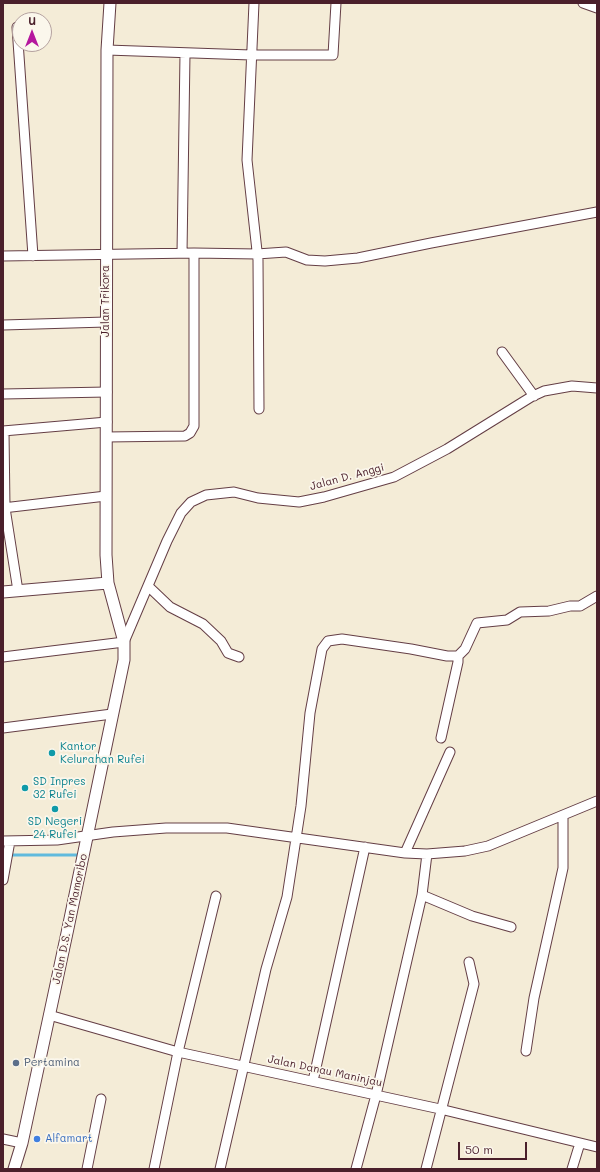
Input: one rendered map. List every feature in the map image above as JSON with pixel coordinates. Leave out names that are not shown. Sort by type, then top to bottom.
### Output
[{"type":"street","name":"Jalan Trikora","points":[[110,3],[107,50],[106,496],[108,583],[111,599]]},
{"type":"street","points":[[254,3],[247,160],[257,254],[259,409]]},
{"type":"street","points":[[107,50],[184,54],[333,55],[336,3]]},
{"type":"street","points":[[583,3],[596,6]]},
{"type":"street","points":[[19,52],[33,256]]},
{"type":"street","points":[[182,253],[184,54]]},
{"type":"street","points":[[3,256],[182,253],[257,254],[286,252],[307,260],[326,261],[358,258],[597,212]]},
{"type":"street","points":[[106,437],[185,436],[190,433],[194,426],[194,253]]},
{"type":"street","points":[[3,325],[106,322]]},
{"type":"street","points":[[502,352],[534,396]]},
{"type":"street","name":"Jalan D. Anggi","points":[[124,642],[149,587],[167,541],[181,513],[196,500],[206,495],[234,492],[272,500],[299,502],[324,498],[394,477],[447,450],[534,396],[560,387],[597,388]]},
{"type":"street","points":[[3,394],[107,392]]},
{"type":"street","points":[[18,591],[4,508],[3,431],[107,422]]},
{"type":"street","points":[[4,508],[106,496]]},
{"type":"street","points":[[3,592],[108,583]]},
{"type":"street","points":[[149,587],[170,607],[203,624],[221,641],[228,653],[239,657]]},
{"type":"street","points":[[441,738],[458,662],[458,656],[465,649],[477,623],[507,620],[520,612],[549,611],[570,606],[580,606],[597,596]]},
{"type":"street","name":"Jalan D.S. Yan Mamoribo","points":[[14,1169],[22,1143],[100,781],[112,714],[124,660],[124,642],[111,599]]},
{"type":"street","points":[[220,1169],[266,969],[287,897],[296,837],[310,713],[322,649],[328,641],[342,639],[447,656],[458,656]]},
{"type":"street","points":[[3,657],[124,642]]},
{"type":"street","points":[[3,728],[112,714]]},
{"type":"street","points":[[405,853],[450,752]]},
{"type":"street","points":[[3,880],[8,861],[7,844],[87,837],[113,832],[166,828],[227,828],[405,853],[427,854],[465,851],[488,846],[597,802]]},
{"type":"street","points":[[526,1051],[534,998],[563,868],[563,816]]},
{"type":"street","points":[[312,1081],[365,847]]},
{"type":"street","points":[[356,1169],[376,1095],[422,895],[427,854]]},
{"type":"street","points":[[422,895],[472,916],[511,928]]},
{"type":"street","points":[[154,1169],[178,1052],[216,896]]},
{"type":"street","points":[[426,1169],[440,1109],[474,984],[469,962]]},
{"type":"street","name":"Jalan Danau Maninjau","points":[[49,1015],[178,1052],[440,1109],[597,1147]]},
{"type":"street","points":[[87,1169],[102,1099]]},
{"type":"street","points":[[3,1139],[22,1143]]},
{"type":"street","points":[[572,1169],[580,1143]]},
{"type":"waterway","points":[[8,855],[79,855]]},
{"type":"place","name":"Kantor Kelurahan Rufei","points":[[52,753]]},
{"type":"place","name":"SD Inpres 32 Rufei","points":[[25,788]]},
{"type":"place","name":"SD Negeri 24 Rufei","points":[[55,809]]},
{"type":"place","name":"Pertamina","points":[[16,1063]]},
{"type":"place","name":"Alfamart","points":[[37,1139]]}]
